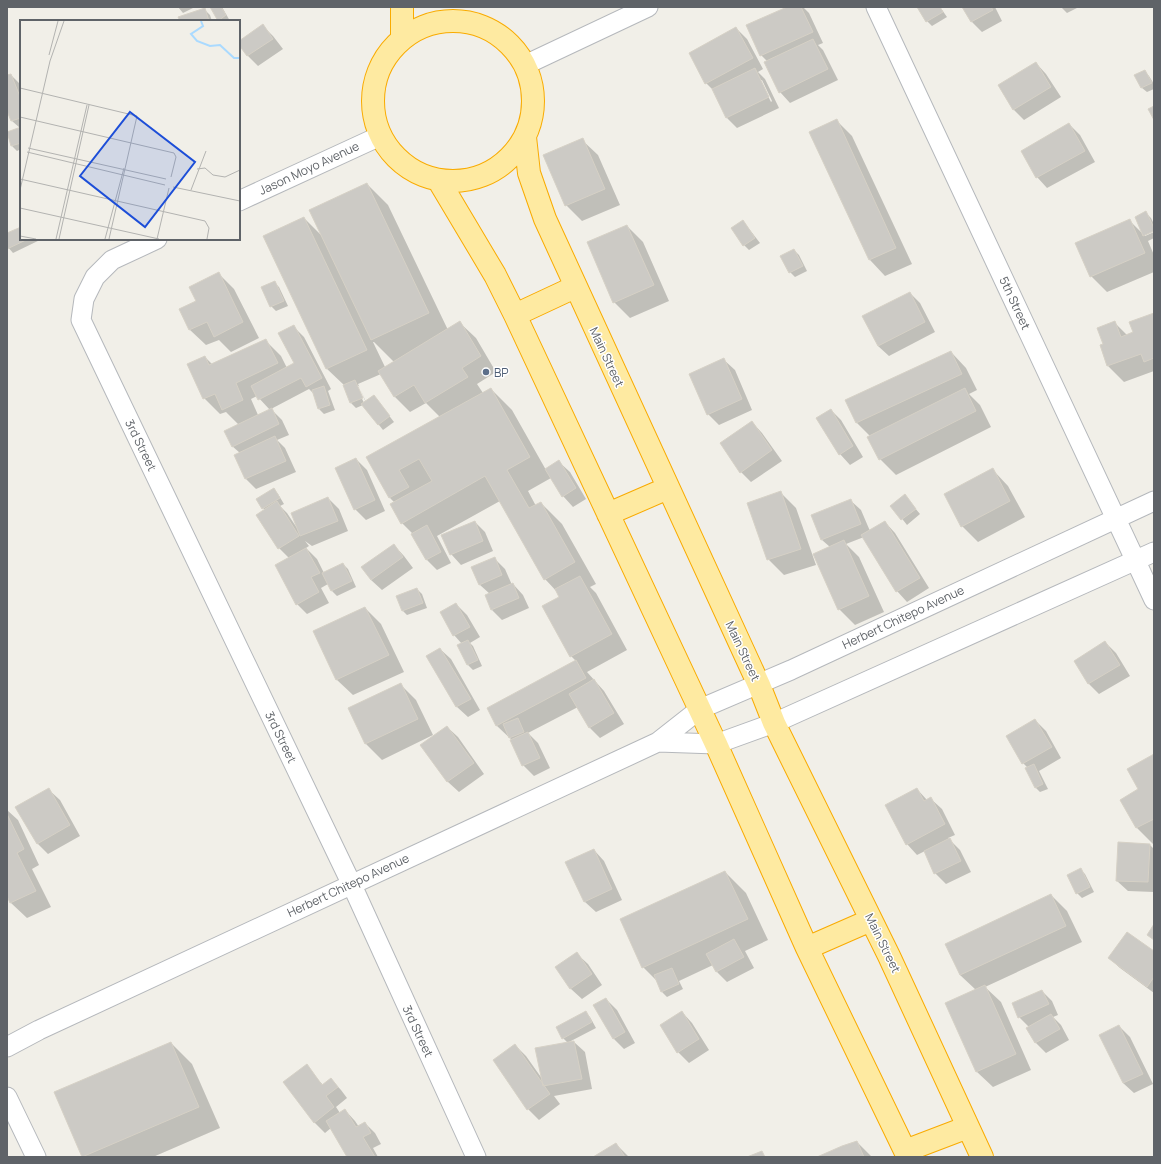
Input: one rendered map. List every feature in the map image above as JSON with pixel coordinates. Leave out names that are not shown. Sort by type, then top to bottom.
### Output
[{"type":"highway","points":[[402,7],[402,38]]},
{"type":"highway","name":"Main Street","points":[[463,14],[491,30],[511,45],[525,65],[532,89],[532,114],[525,137],[510,158],[489,173],[465,181],[439,181],[415,172],[394,157],[380,136],[372,110],[374,83],[384,58],[402,38],[422,26],[463,14]]},
{"type":"highway","name":"Main Street","points":[[525,137],[529,173],[545,219],[575,287],[759,685],[774,723],[871,920],[982,1157]]},
{"type":"highway","points":[[439,181],[495,275],[515,315],[716,744],[807,948],[906,1154],[968,1127]]},
{"type":"highway","points":[[515,315],[575,287]]},
{"type":"highway","points":[[608,514],[668,488]]},
{"type":"highway","points":[[807,948],[871,920]]},
{"type":"street","points":[[525,65],[648,7]]},
{"type":"street","name":"5th Street","points":[[876,7],[1154,600]]},
{"type":"street","name":"Jason Moyo Avenue","points":[[240,201],[380,136]]},
{"type":"street","name":"3rd Street","points":[[155,240],[112,260],[95,277],[84,299],[81,320],[351,883],[476,1157]]},
{"type":"street","name":"Herbert Chitepo Avenue","points":[[7,1047],[39,1030],[351,883],[658,742],[700,710],[759,685],[1154,501]]},
{"type":"street","name":"Herbert Chitepo Avenue","points":[[658,742],[716,744],[774,723],[1154,552]]},
{"type":"street","points":[[7,1097],[36,1157]]},
{"type":"building","points":[[210,7],[221,7],[226,15],[217,20]]},
{"type":"building","points":[[787,7],[801,7],[813,32],[760,56],[746,25]]},
{"type":"building","points":[[917,7],[940,7],[943,12],[926,22]]},
{"type":"building","points":[[962,7],[991,7],[993,10],[971,22]]},
{"type":"building","points":[[205,8],[209,20],[180,20],[178,17]]},
{"type":"building","points":[[263,24],[273,39],[247,56],[240,46],[240,40]]},
{"type":"building","points":[[736,27],[753,58],[705,84],[689,53]]},
{"type":"building","points":[[813,39],[828,69],[779,93],[764,62]]},
{"type":"building","points":[[1036,62],[1051,87],[1013,110],[998,85]]},
{"type":"building","points":[[755,68],[769,97],[726,118],[712,89]]},
{"type":"building","points":[[1145,70],[1152,83],[1141,88],[1134,75]]},
{"type":"building","points":[[11,74],[20,96],[20,118],[11,121],[7,111],[7,75]]},
{"type":"building","points":[[1154,106],[1154,120],[1148,109]]},
{"type":"building","points":[[837,119],[896,248],[869,260],[809,132]]},
{"type":"building","points":[[1069,123],[1085,151],[1036,178],[1021,151]]},
{"type":"building","points":[[20,127],[20,143],[11,146],[7,132]]},
{"type":"building","points":[[583,138],[605,189],[565,206],[543,155]]},
{"type":"building","points":[[367,183],[429,313],[371,340],[309,210]]},
{"type":"building","points":[[1146,211],[1154,231],[1143,236],[1135,217]]},
{"type":"building","points":[[304,217],[367,350],[326,369],[263,236]]},
{"type":"building","points":[[1130,219],[1145,253],[1090,277],[1075,243]]},
{"type":"building","points":[[743,220],[755,238],[743,246],[731,228]]},
{"type":"building","points":[[627,225],[654,285],[613,303],[587,242]]},
{"type":"building","points":[[20,227],[20,240],[26,240],[7,249],[7,233]]},
{"type":"building","points":[[794,249],[803,266],[789,273],[780,256]]},
{"type":"building","points":[[219,272],[243,322],[214,337],[207,322],[189,330],[179,309],[196,301],[189,287]]},
{"type":"building","points":[[275,281],[284,301],[270,307],[261,287]]},
{"type":"building","points":[[910,292],[925,322],[878,346],[862,316]]},
{"type":"building","points":[[1154,313],[1154,358],[1144,362],[1141,354],[1107,366],[1100,345],[1103,344],[1097,328],[1115,321],[1121,337],[1133,332],[1129,322]]},
{"type":"building","points":[[460,321],[481,356],[462,368],[468,377],[425,403],[414,385],[394,397],[378,371]]},
{"type":"building","points":[[294,325],[322,378],[306,387],[301,378],[258,400],[251,386],[294,363],[278,333]]},
{"type":"building","points":[[266,339],[278,363],[236,383],[243,400],[222,410],[215,394],[203,399],[187,364],[205,356],[209,365]]},
{"type":"building","points":[[951,351],[962,374],[856,423],[845,400]]},
{"type":"building","points":[[724,358],[742,399],[707,415],[689,374]]},
{"type":"building","points":[[355,380],[363,398],[350,403],[343,385]]},
{"type":"building","points":[[324,386],[330,405],[318,409],[312,390]]},
{"type":"building","points":[[491,388],[530,457],[507,470],[529,508],[541,502],[575,562],[544,580],[485,476],[401,524],[390,504],[432,481],[419,459],[399,470],[409,487],[389,498],[366,457]]},
{"type":"building","points":[[965,388],[976,411],[879,460],[867,437]]},
{"type":"building","points":[[374,395],[390,416],[378,425],[361,404]]},
{"type":"building","points":[[272,408],[279,424],[232,447],[224,431]]},
{"type":"building","points":[[831,409],[853,446],[839,455],[816,418]]},
{"type":"building","points":[[752,421],[772,450],[740,473],[720,443]]},
{"type":"building","points":[[275,436],[286,461],[245,479],[234,455]]},
{"type":"building","points":[[356,458],[375,500],[354,510],[335,468]]},
{"type":"building","points":[[559,460],[576,488],[562,497],[545,469]]},
{"type":"building","points":[[993,468],[1010,501],[961,527],[944,494]]},
{"type":"building","points":[[274,488],[280,498],[262,509],[256,499]]},
{"type":"building","points":[[781,491],[801,549],[767,560],[747,503]]},
{"type":"building","points":[[905,494],[916,509],[901,520],[890,506]]},
{"type":"building","points":[[328,497],[338,521],[300,536],[291,513]]},
{"type":"building","points":[[851,499],[861,524],[821,540],[811,515]]},
{"type":"building","points":[[277,501],[299,536],[278,549],[256,515]]},
{"type":"building","points":[[475,521],[483,541],[450,555],[441,535]]},
{"type":"building","points":[[885,521],[920,578],[896,592],[861,535]]},
{"type":"building","points":[[427,525],[441,552],[426,560],[411,534]]},
{"type":"building","points":[[844,540],[869,596],[838,610],[813,554]]},
{"type":"building","points":[[394,544],[403,557],[371,580],[361,567]]},
{"type":"building","points":[[306,548],[320,573],[311,577],[319,592],[296,605],[275,565]]},
{"type":"building","points":[[495,557],[502,575],[479,585],[471,567]]},
{"type":"building","points":[[343,563],[352,581],[331,591],[322,573]]},
{"type":"building","points":[[580,576],[612,634],[570,657],[542,606],[559,597],[555,589]]},
{"type":"building","points":[[513,583],[519,598],[491,610],[485,595]]},
{"type":"building","points":[[417,588],[423,603],[402,611],[396,596]]},
{"type":"building","points":[[456,603],[470,627],[453,636],[440,612]]},
{"type":"building","points":[[365,607],[389,655],[336,680],[313,631]]},
{"type":"building","points":[[468,640],[478,660],[467,665],[457,645]]},
{"type":"building","points":[[1105,641],[1120,665],[1088,684],[1074,661]]},
{"type":"building","points":[[440,648],[471,699],[456,707],[426,656]]},
{"type":"building","points":[[576,660],[586,678],[496,726],[487,708]]},
{"type":"building","points":[[594,679],[614,713],[589,728],[569,694]]},
{"type":"building","points":[[401,683],[418,719],[365,744],[348,708]]},
{"type":"building","points":[[518,718],[524,732],[509,738],[503,724]]},
{"type":"building","points":[[1035,719],[1052,747],[1022,764],[1006,736]]},
{"type":"building","points":[[447,726],[474,763],[447,782],[420,745]]},
{"type":"building","points":[[528,732],[540,758],[522,766],[510,740]]},
{"type":"building","points":[[1154,754],[1154,819],[1136,828],[1120,800],[1138,789],[1127,769]]},
{"type":"building","points":[[1034,764],[1043,784],[1035,788],[1025,768]]},
{"type":"building","points":[[49,788],[70,825],[37,844],[15,807]]},
{"type":"building","points":[[917,788],[924,801],[931,797],[945,824],[906,845],[885,805]]},
{"type":"building","points":[[7,814],[24,849],[17,853],[36,891],[10,903],[7,896]]},
{"type":"building","points":[[950,838],[961,861],[934,874],[924,851]]},
{"type":"building","points":[[1118,842],[1150,844],[1148,882],[1116,881]]},
{"type":"building","points":[[594,849],[612,889],[584,902],[565,862]]},
{"type":"building","points":[[1081,868],[1090,887],[1076,894],[1067,875]]},
{"type":"building","points":[[725,871],[748,919],[642,968],[620,919]]},
{"type":"building","points":[[1051,894],[1066,926],[960,975],[945,944]]},
{"type":"building","points":[[1154,924],[1154,940],[1147,935]]},
{"type":"building","points":[[1127,932],[1154,951],[1154,977],[1147,987],[1108,958]]},
{"type":"building","points":[[734,939],[744,957],[716,972],[706,954]]},
{"type":"building","points":[[577,952],[592,974],[570,989],[555,967]]},
{"type":"building","points":[[672,968],[679,984],[661,992],[654,975]]},
{"type":"building","points":[[985,985],[1016,1054],[976,1072],[945,1003]]},
{"type":"building","points":[[1042,990],[1049,1004],[1018,1018],[1012,1003]]},
{"type":"building","points":[[606,998],[625,1032],[613,1039],[593,1005]]},
{"type":"building","points":[[586,1011],[592,1022],[562,1039],[556,1027]]},
{"type":"building","points":[[682,1011],[699,1039],[677,1053],[660,1025]]},
{"type":"building","points":[[1051,1014],[1060,1029],[1035,1043],[1026,1028]]},
{"type":"building","points":[[1119,1025],[1143,1074],[1123,1083],[1099,1035]]},
{"type":"building","points":[[574,1041],[582,1079],[543,1086],[535,1048]]},
{"type":"building","points":[[171,1042],[199,1107],[82,1157],[54,1092]]},
{"type":"building","points":[[515,1044],[550,1094],[527,1110],[493,1060]]},
{"type":"building","points":[[307,1064],[322,1085],[331,1078],[338,1087],[326,1096],[334,1107],[314,1123],[283,1082]]},
{"type":"building","points":[[345,1109],[356,1127],[365,1122],[371,1133],[363,1137],[375,1157],[347,1157],[326,1121]]},
{"type":"building","points":[[857,1141],[864,1157],[817,1157],[842,1146]]},
{"type":"building","points":[[616,1143],[625,1157],[593,1157]]},
{"type":"building","points":[[762,1151],[765,1157],[747,1157]]},
{"type":"place","name":"BP","points":[[486,372]]}]
